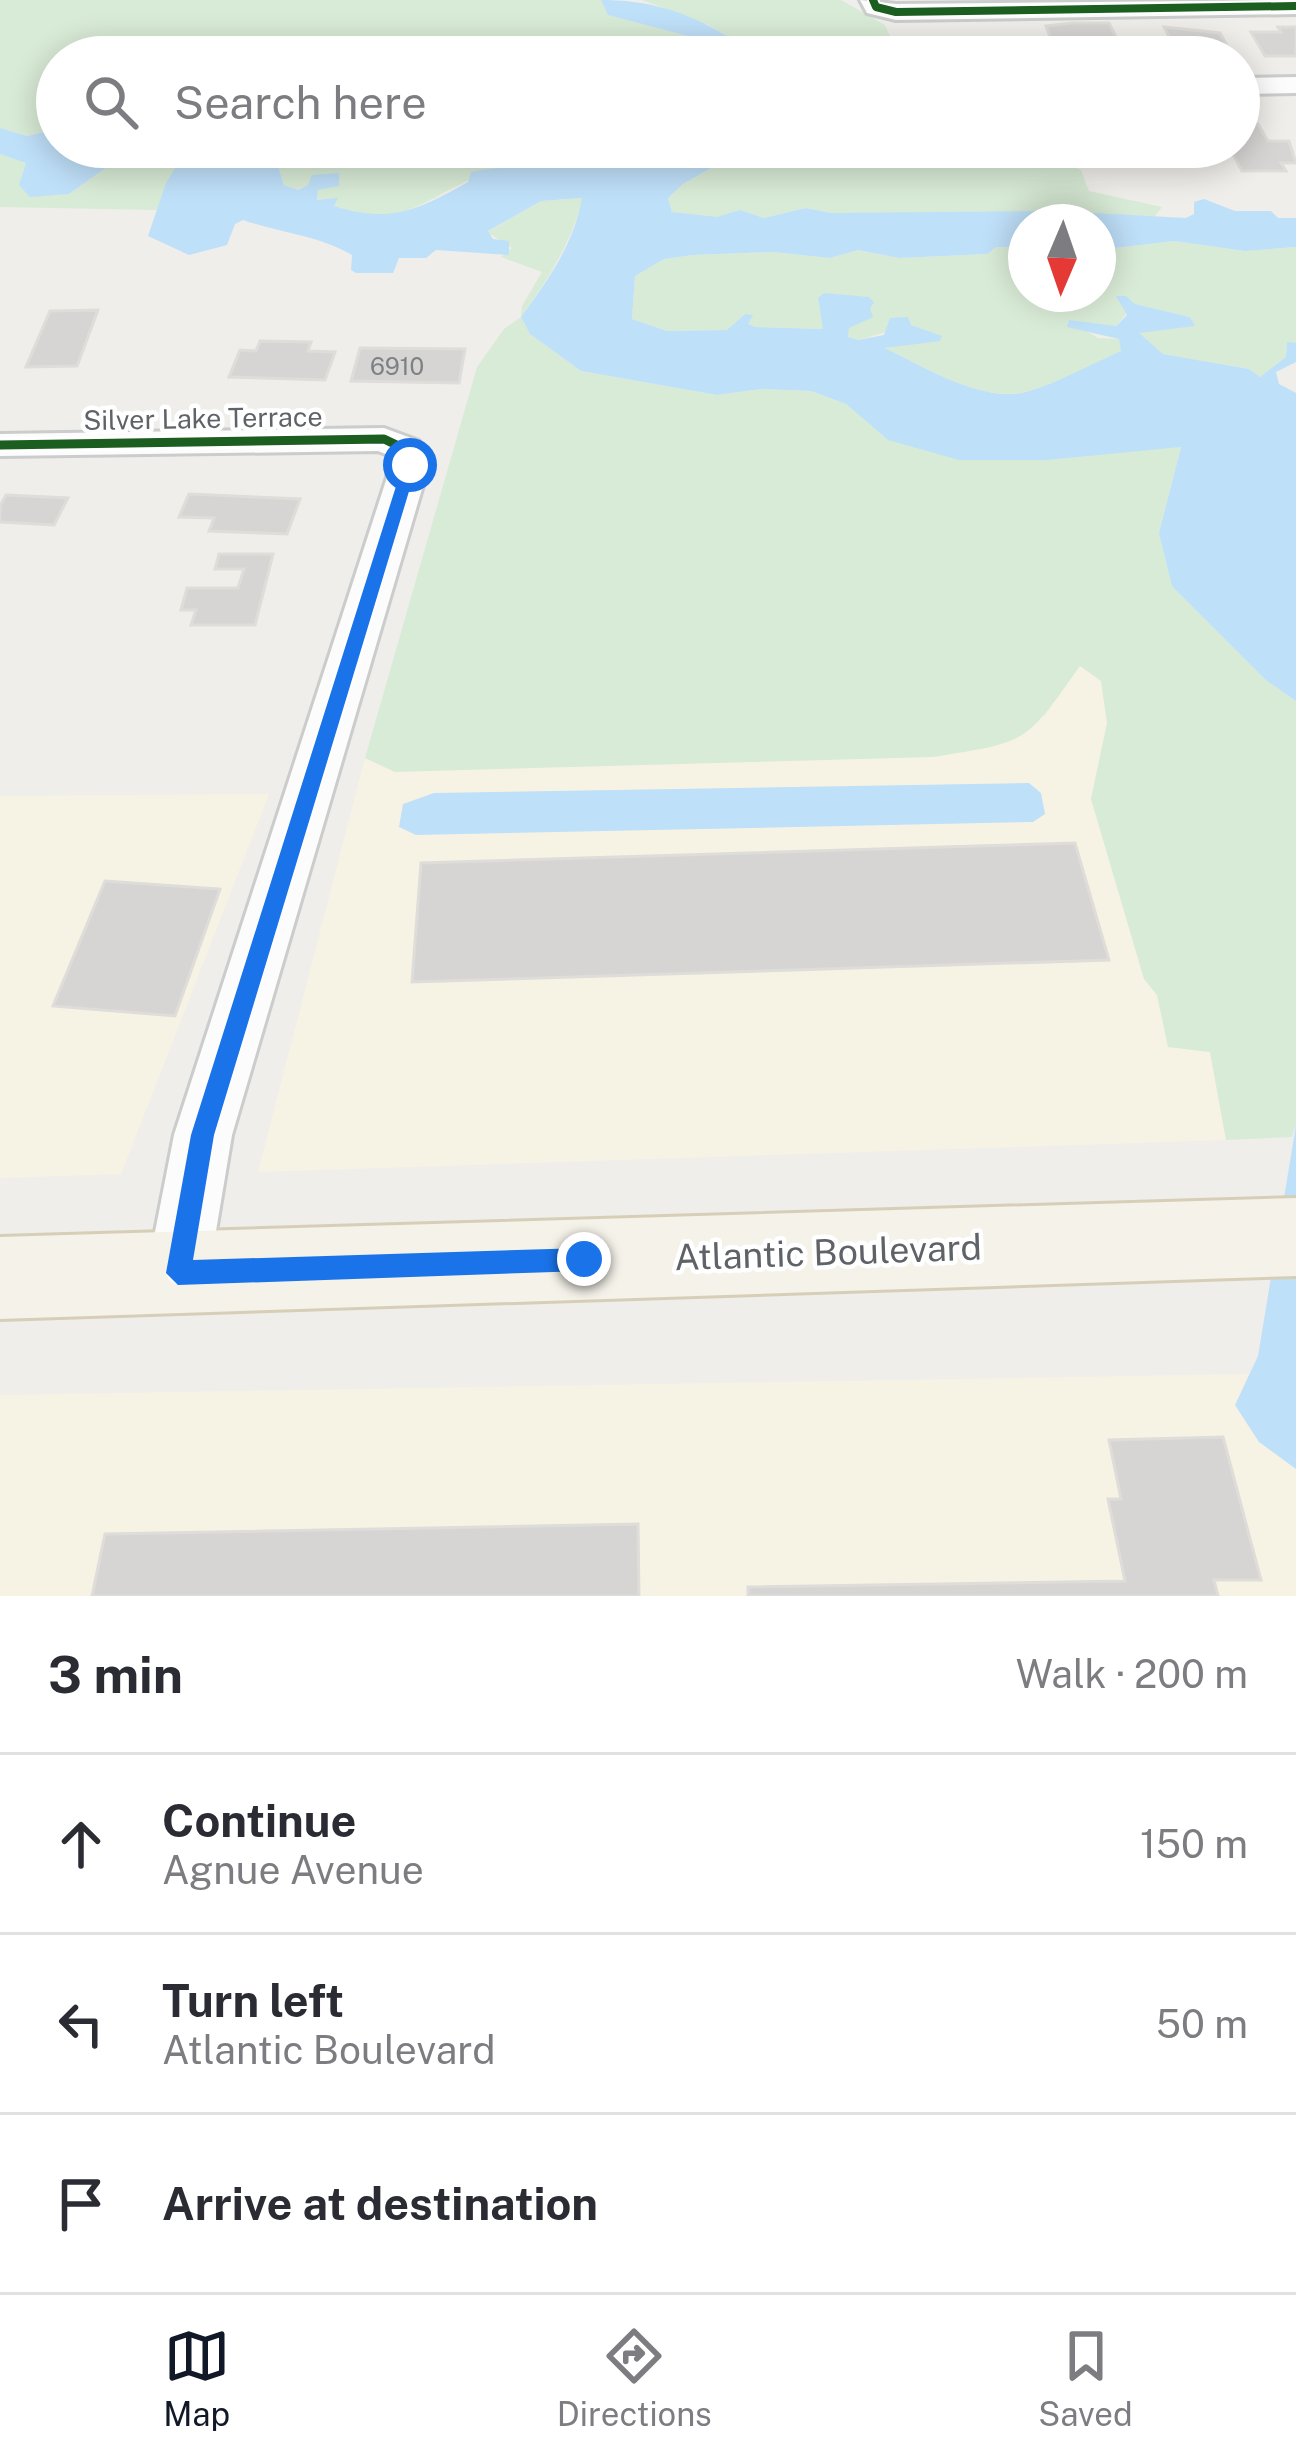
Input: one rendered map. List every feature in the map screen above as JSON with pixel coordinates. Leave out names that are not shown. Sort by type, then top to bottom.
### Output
[{"type":"main road","name":"Atlantic Boulevard","points":[[0,1278],[1296,1237]]},
{"type":"street","points":[[884,6],[1296,6]]},
{"type":"street","points":[[1260,86],[1296,85]]},
{"type":"street","name":"Silver Lake Terrace","points":[[0,445],[384,439],[405,449],[410,465],[203,1135],[178,1273]]},
{"type":"shaded area","points":[[1079,665],[1101,681],[1107,723],[1091,799],[1144,979],[1157,995],[1168,1047],[1210,1052],[1226,1140],[258,1172],[365,758],[395,772],[1045,716]]},
{"type":"shaded area","points":[[269,794],[121,1174],[0,1178],[0,796]]},
{"type":"shaded area","points":[[1249,1374],[1235,1405],[1259,1442],[1296,1469],[1296,1596],[0,1596],[0,1395]]},
{"type":"green space","points":[[0,0],[601,0],[609,15],[689,36],[36,36],[36,134],[0,128]]},
{"type":"green space","points":[[642,0],[841,0],[885,25],[890,36],[726,36]]},
{"type":"green space","points":[[0,154],[22,158],[69,194],[106,168],[177,168],[157,210],[0,207]]},
{"type":"green space","points":[[279,168],[505,168],[398,213],[359,213],[333,206],[337,199],[317,201],[318,190],[308,185],[297,190],[284,185]]},
{"type":"green space","points":[[712,168],[1076,168],[1089,191],[1162,207],[1155,216],[1116,216],[1116,204],[1008,204],[1008,215],[831,213],[806,208],[764,218],[740,210],[717,218],[672,212],[668,198]]},
{"type":"green space","points":[[583,198],[558,260],[521,317],[522,306],[542,272],[501,257],[512,248],[487,232],[541,201]]},
{"type":"green space","points":[[1174,241],[1245,251],[1296,247],[1296,343],[1287,343],[1286,357],[1260,377],[1249,369],[1163,354],[1138,334],[1194,326],[1190,317],[1135,304],[1115,327],[1068,320],[1098,338],[1119,339],[1122,351],[1050,384],[1007,394],[970,387],[881,347],[941,336],[911,325],[858,340],[847,337],[849,328],[818,298],[824,329],[756,327],[748,324],[745,314],[727,330],[667,331],[632,319],[635,276],[664,259],[773,252],[830,258],[858,250],[899,258],[987,254],[995,247],[1008,247],[1008,312],[1116,312],[1116,248]]},
{"type":"green space","points":[[521,317],[530,334],[581,371],[717,395],[761,389],[811,391],[846,404],[888,440],[1181,447],[1159,533],[1267,681],[1296,701],[1296,1125],[1292,1137],[1226,1140],[1210,1052],[1168,1047],[1157,995],[1144,979],[1091,799],[1107,723],[1101,681],[1080,666],[1047,711],[1021,736],[988,748],[933,757],[395,772],[365,758],[477,367],[504,329]]},
{"type":"water","points":[[601,0],[644,4],[698,20],[726,36],[688,36],[608,15]]},
{"type":"water","points":[[0,128],[36,134],[36,168],[106,168],[69,194],[30,197],[19,185],[26,163],[0,154]]},
{"type":"water","points":[[175,168],[279,168],[284,185],[298,190],[308,185],[312,175],[339,173],[339,186],[318,190],[317,200],[338,198],[334,206],[372,214],[419,207],[468,182],[471,172],[501,168],[711,168],[668,198],[672,212],[717,217],[740,210],[764,218],[806,208],[831,213],[1008,211],[1008,247],[996,247],[987,254],[899,258],[858,250],[830,258],[773,252],[664,259],[635,276],[632,319],[667,331],[727,330],[745,314],[753,315],[748,324],[756,327],[823,329],[818,298],[824,293],[869,297],[874,302],[873,317],[849,328],[848,337],[884,335],[890,318],[908,317],[911,325],[942,336],[940,341],[884,348],[971,388],[1008,394],[1050,384],[1121,351],[1119,339],[1067,327],[1069,320],[1116,326],[1127,315],[1116,296],[1190,317],[1195,326],[1139,333],[1163,354],[1249,369],[1260,377],[1286,357],[1287,342],[1296,343],[1296,362],[1276,372],[1279,384],[1296,393],[1296,701],[1267,681],[1172,586],[1159,533],[1181,447],[1046,460],[959,460],[888,440],[846,404],[811,391],[761,389],[717,395],[581,371],[530,334],[521,317],[566,246],[582,198],[541,201],[488,231],[493,239],[509,241],[509,255],[436,250],[426,258],[399,258],[393,273],[356,273],[351,270],[352,255],[339,248],[243,220],[235,224],[227,245],[189,255],[148,236]]},
{"type":"water","points":[[1204,199],[1235,211],[1271,211],[1278,218],[1296,218],[1296,247],[1245,251],[1174,241],[1116,248],[1116,214],[1186,218],[1194,214],[1194,202]]},
{"type":"water","points":[[1029,783],[1041,793],[1045,814],[1033,822],[416,835],[399,827],[403,804],[434,793]]},
{"type":"water","points":[[1296,1125],[1296,1469],[1259,1442],[1235,1405],[1258,1356]]},
{"type":"building","points":[[1109,23],[1116,36],[1050,36],[1046,26]]},
{"type":"building","points":[[1164,27],[1222,36],[1169,36]]},
{"type":"building","points":[[1278,27],[1296,27],[1296,56],[1265,56],[1260,36],[1251,32],[1281,32]]},
{"type":"building","points":[[1260,127],[1268,141],[1289,141],[1296,163],[1281,163],[1286,171],[1242,171],[1260,168]]},
{"type":"building","points":[[98,310],[77,366],[26,367],[50,311]]},
{"type":"building","points":[[260,341],[311,342],[308,351],[335,352],[325,380],[229,377],[240,350],[256,351]]},
{"type":"building","points":[[360,348],[465,349],[459,383],[351,381]]},
{"type":"building","points":[[189,494],[300,499],[287,534],[209,531],[214,518],[179,517]]},
{"type":"building","points":[[6,495],[68,498],[54,525],[0,522]]},
{"type":"building","points":[[219,554],[273,554],[255,625],[191,625],[196,610],[181,610],[187,588],[238,588],[244,569],[215,569]]},
{"type":"building","points":[[1075,843],[1109,960],[412,982],[421,863]]},
{"type":"building","points":[[105,881],[220,889],[175,1016],[53,1006]]},
{"type":"building","points":[[1223,1437],[1261,1580],[1214,1580],[1218,1596],[748,1596],[748,1587],[1125,1581],[1108,1499],[1121,1499],[1109,1440]]},
{"type":"building","points":[[638,1524],[639,1596],[92,1596],[105,1534]]},
{"type":"cycle path","points":[[873,0],[876,7],[896,12],[1296,6]]},
{"type":"cycle path","points":[[0,445],[384,439],[405,449],[410,465],[203,1135],[178,1273]]},
{"type":"route","points":[[410,465],[203,1135],[178,1273],[584,1259]]}]
